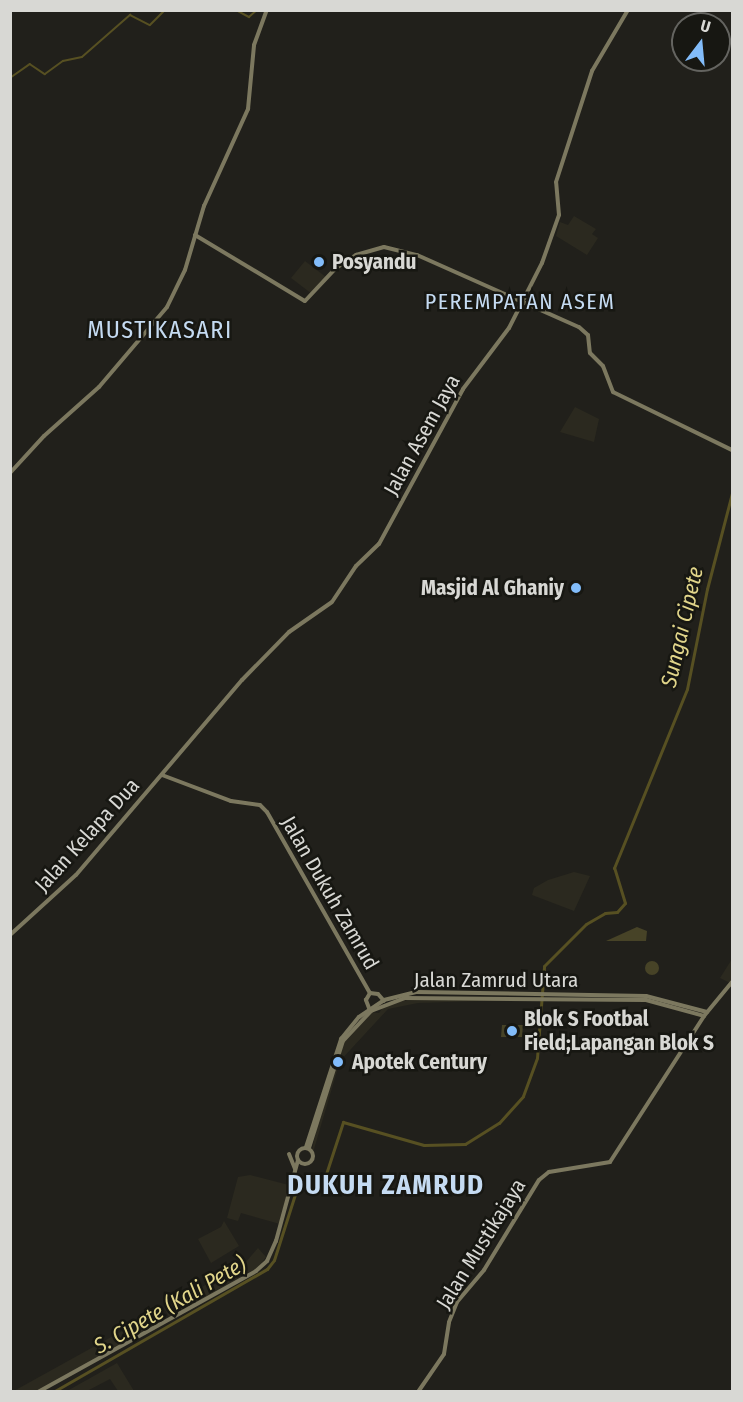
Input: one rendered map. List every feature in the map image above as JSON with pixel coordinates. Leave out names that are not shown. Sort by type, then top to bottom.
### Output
[{"type":"main road","points":[[10,473],[44,436],[99,387],[161,316],[184,270],[204,206],[247,113],[254,45],[267,10]]},
{"type":"main road","name":"Jalan Asem Jaya","points":[[160,776],[248,674],[294,628],[332,602],[356,566],[376,547],[462,389],[509,328],[526,300],[558,221],[556,182],[592,71],[628,10]]},
{"type":"main road","points":[[195,235],[302,301],[314,294],[341,264],[384,247],[417,255],[526,300],[586,333],[590,353],[603,366],[613,392],[732,450]]},
{"type":"main road","name":"Jalan Kelapa Dua","points":[[10,935],[76,875],[160,776]]},
{"type":"main road","name":"Jalan Dukuh Zamrud","points":[[160,776],[231,801],[260,805],[267,812],[370,993]]},
{"type":"main road","name":"Jalan Mustikajaya","points":[[418,1392],[444,1353],[449,1322],[457,1302],[484,1270],[539,1180],[549,1172],[610,1162],[705,1014],[732,982]]},
{"type":"main road","name":"Jalan Dukuh Zamrud","points":[[370,993],[378,994],[385,1002]]},
{"type":"main road","name":"Jalan Dukuh Zamrud","points":[[370,993],[366,1000],[370,1010]]},
{"type":"main road","name":"Jalan Zamrud Utara","points":[[307,1148],[341,1039],[370,1010],[385,1002],[417,993],[646,1000],[705,1014]]},
{"type":"main road","points":[[38,1392],[256,1271],[267,1261],[276,1241],[292,1180],[295,1170],[298,1160],[298,1150],[307,1148],[314,1156],[307,1164],[295,1170]]},
{"type":"main road","points":[[289,1154],[295,1170]]},
{"type":"main road","points":[[298,1160],[307,1164]]},
{"type":"shaded area","points":[[574,216],[596,229],[592,234],[598,238],[587,255],[556,236],[560,222],[568,225]]},
{"type":"shaded area","points":[[305,261],[326,277],[312,294],[291,278]]},
{"type":"shaded area","points":[[575,407],[599,419],[594,442],[560,432]]},
{"type":"shaded area","points":[[574,872],[590,876],[574,911],[532,895],[534,888],[548,880]]},
{"type":"shaded area","points":[[637,927],[647,931],[646,941],[606,941]]},
{"type":"shaded area","points":[[732,959],[732,980],[730,983],[720,978]]},
{"type":"shaded area","points":[[652,961],[657,963],[659,968],[657,973],[652,975],[647,973],[645,968],[647,963]]},
{"type":"shaded area","points":[[540,999],[418,1003],[388,1009],[340,1061],[312,1156],[306,1149],[312,1150],[328,1074],[343,1041],[369,1012],[379,1013],[384,1006],[407,1000]]},
{"type":"shaded area","name":"Blok S Footbal Field;Lapangan Blok S","points":[[502,1025],[523,1025],[522,1037],[501,1037]]},
{"type":"shaded area","points":[[250,1175],[289,1185],[280,1224],[241,1213],[238,1221],[227,1218],[238,1177]]},
{"type":"shaded area","points":[[224,1221],[239,1246],[211,1263],[198,1239],[221,1227]]},
{"type":"shaded area","points":[[258,1248],[266,1257],[256,1271],[170,1319],[164,1308],[245,1263]]},
{"type":"shaded area","points":[[160,1310],[166,1322],[38,1391],[12,1392]]},
{"type":"shaded area","points":[[117,1363],[134,1391],[118,1391],[110,1379],[87,1391],[67,1391]]},
{"type":"waterway","points":[[10,78],[30,64],[45,74],[63,61],[82,57],[130,15],[150,25],[165,10]]},
{"type":"waterway","points":[[236,10],[249,17],[257,10]]},
{"type":"waterway","name":"S. Cipete (Kali Pete)","points":[[53,1392],[267,1269],[274,1260],[298,1185],[317,1181],[326,1174],[343,1122],[424,1145],[465,1144],[499,1123],[523,1096],[537,1058],[544,966],[586,924],[605,913],[617,912],[625,903],[614,868],[687,689],[707,589],[732,493]]},
{"type":"place","name":"Posyandu","points":[[319,262]]},
{"type":"place","name":"Masjid Al Ghaniy","points":[[576,588]]},
{"type":"place","name":"Blok S Footbal Field;Lapangan Blok S","points":[[512,1031]]},
{"type":"place","name":"Apotek Century","points":[[338,1062]]},
{"type":"district","name":"PEREMPATAN ASEM","points":[[520,302]]},
{"type":"district","name":"MUSTIKASARI","points":[[160,331]]},
{"type":"district","name":"DUKUH ZAMRUD","points":[[386,1186]]},
{"type":"water label","name":"Sungai Cipete","points":[[682,627]]}]
